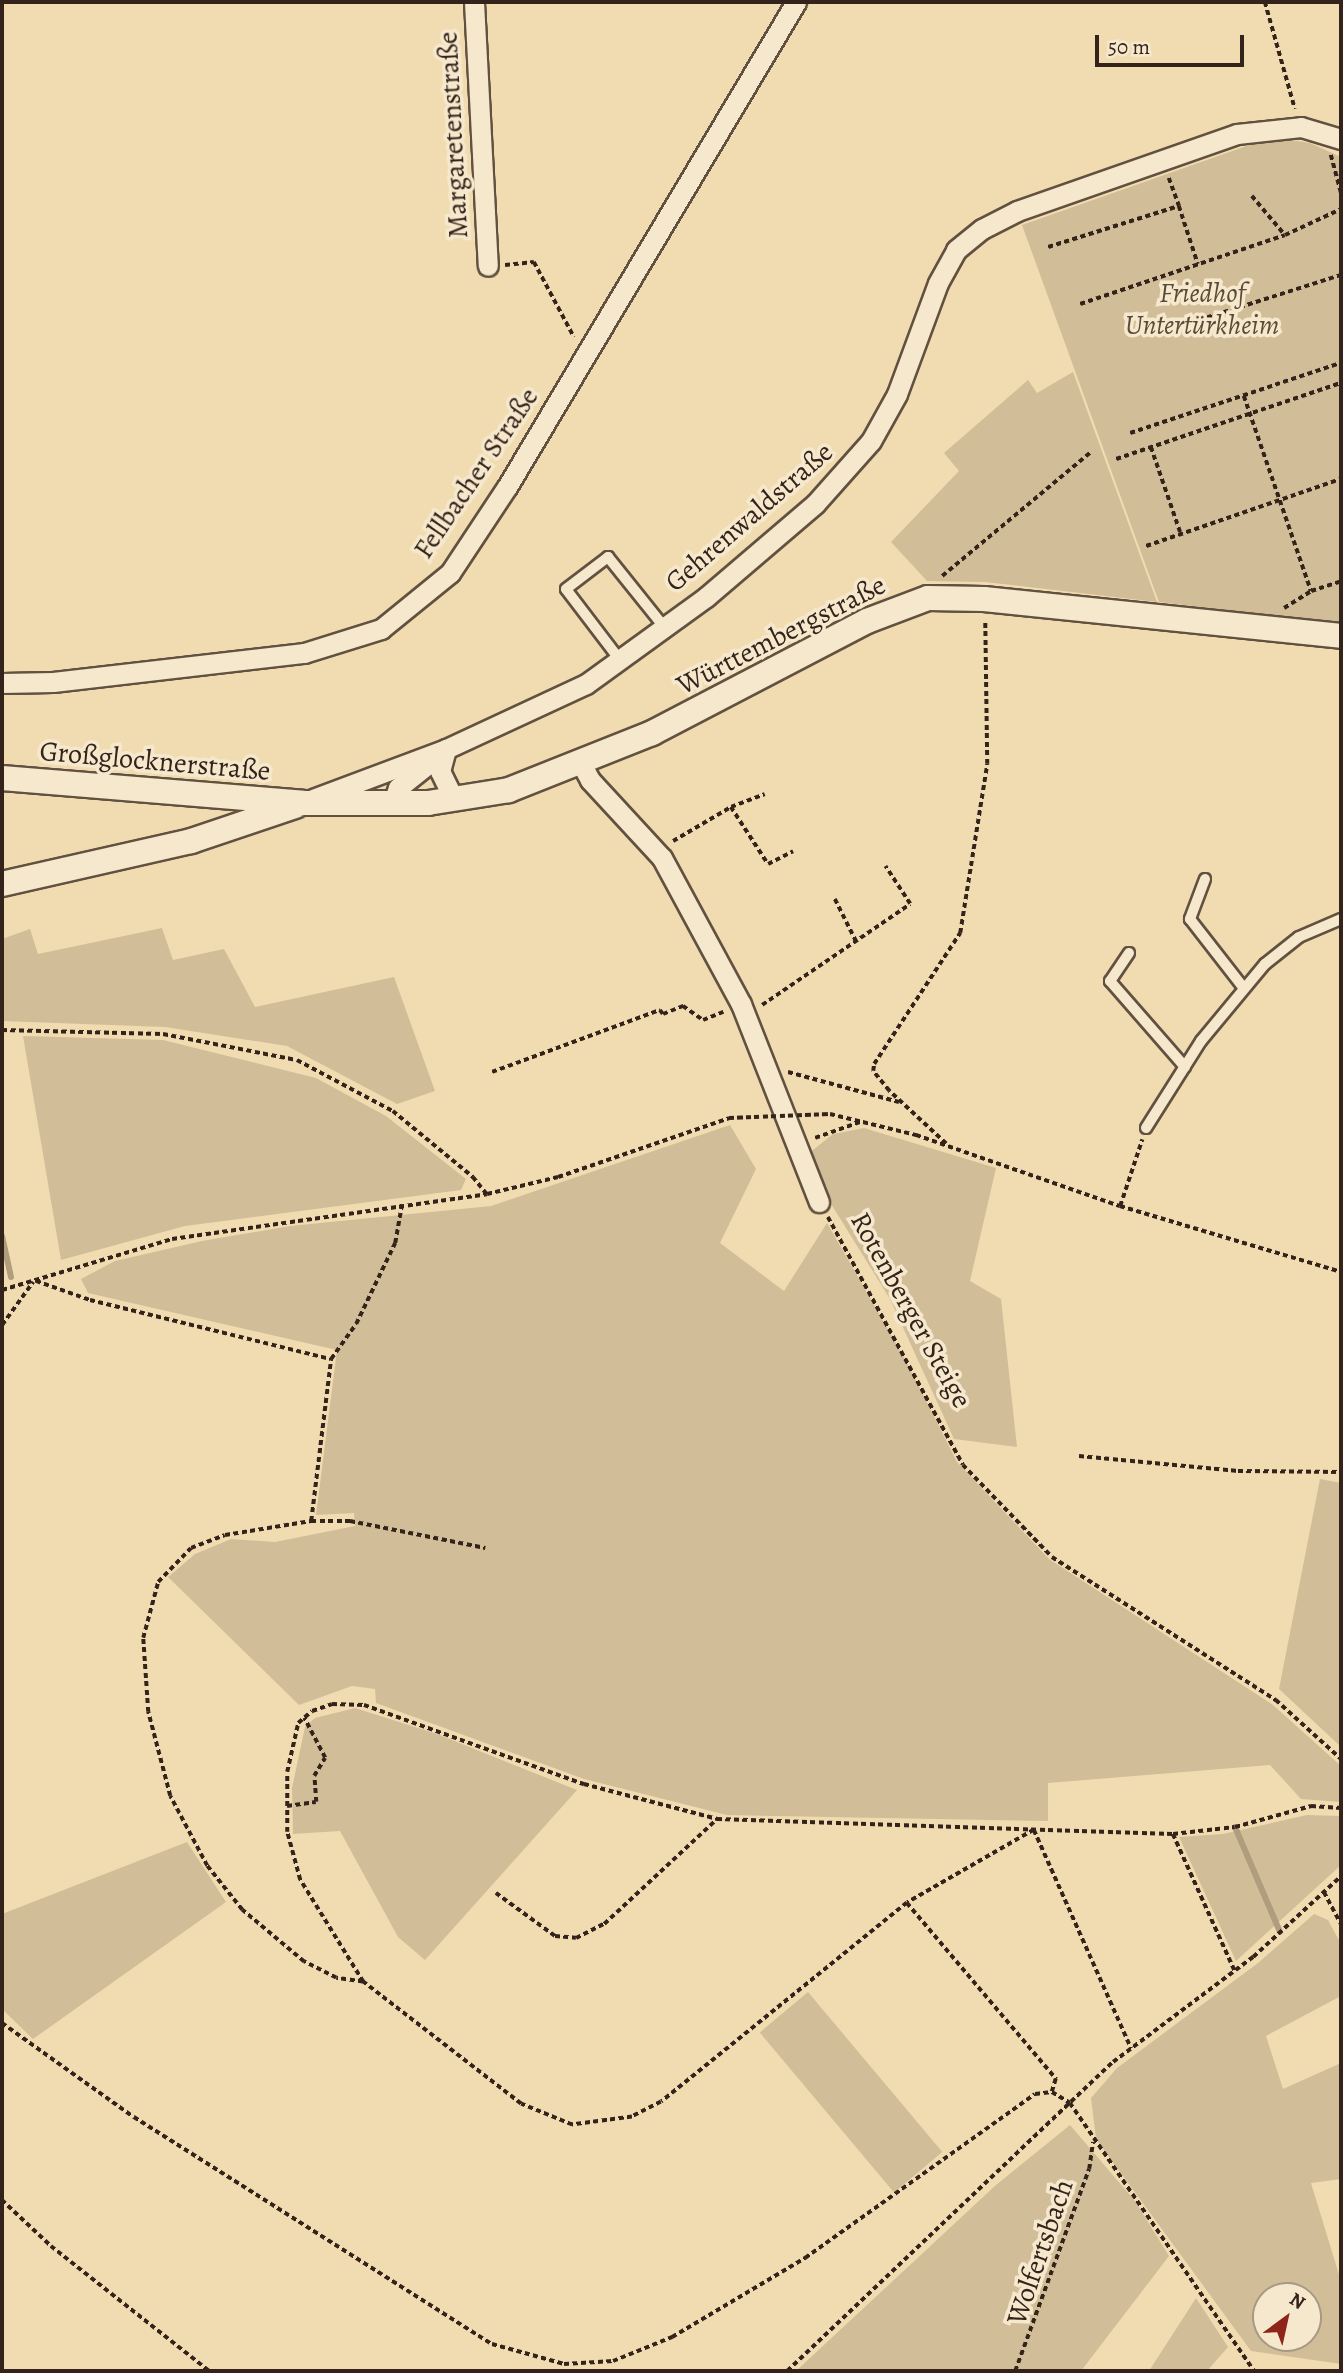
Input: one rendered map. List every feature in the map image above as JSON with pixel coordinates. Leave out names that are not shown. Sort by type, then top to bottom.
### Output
[{"type":"street","name":"Margaretenstraße","points":[[474,2],[488,266]]},
{"type":"street","name":"Fellbacher Straße","points":[[2,683],[53,682],[304,653],[382,629],[450,573],[507,488],[796,2]]},
{"type":"street","name":"Gehrenwaldstraße","points":[[303,803],[446,749],[586,684],[664,627],[815,504],[871,441],[897,394],[938,283],[956,250],[982,229],[1017,211],[1237,134],[1301,127],[1338,137]]},
{"type":"street","name":"Württembergstraße","points":[[303,803],[454,800],[509,790],[582,763],[753,684],[867,621],[928,598],[984,599],[1341,636]]},
{"type":"street","name":"Gehrenwaldstraße","points":[[393,803],[398,788],[446,749]]},
{"type":"street","points":[[446,749],[440,771],[454,800]]},
{"type":"street","name":"Rotenberger Steige","points":[[582,763],[590,780],[657,851],[743,1010],[819,1202]]},
{"type":"street","name":"Großglocknerstraße","points":[[2,778],[303,803]]},
{"type":"street","points":[[191,841],[206,822],[206,807],[197,793]]},
{"type":"street","points":[[2,884],[191,841],[303,803]]},
{"type":"lane","points":[[620,660],[566,589],[608,558],[664,627]]},
{"type":"lane","points":[[1205,879],[1190,919],[1243,988]]},
{"type":"lane","points":[[1146,1128],[1185,1067],[1243,988],[1299,937],[1341,919]]},
{"type":"lane","points":[[1129,953],[1110,981],[1185,1067]]},
{"type":"path","points":[[1265,2],[1301,127]]},
{"type":"path","points":[[1338,137],[1341,193]]},
{"type":"path","points":[[1161,160],[1198,264]]},
{"type":"path","points":[[1252,196],[1285,235]]},
{"type":"path","points":[[1048,247],[1179,206]]},
{"type":"path","points":[[1080,304],[1285,235],[1341,209]]},
{"type":"path","points":[[488,266],[534,262],[576,341]]},
{"type":"path","points":[[1199,320],[1341,275]]},
{"type":"path","points":[[1130,433],[1341,363]]},
{"type":"path","points":[[1116,459],[1249,411],[1341,383]]},
{"type":"path","points":[[1244,396],[1311,591]]},
{"type":"path","points":[[1151,447],[1181,534]]},
{"type":"path","points":[[928,598],[957,560],[1090,452]]},
{"type":"path","points":[[1146,546],[1341,479]]},
{"type":"path","points":[[1265,627],[1285,607],[1311,591],[1341,581]]},
{"type":"path","points":[[946,1144],[900,1103],[873,1072],[874,1063],[960,933],[987,764],[984,599]]},
{"type":"path","points":[[657,851],[731,807],[765,794]]},
{"type":"path","points":[[731,807],[768,864],[793,851]]},
{"type":"path","points":[[492,1072],[660,1010],[663,1014],[682,1006],[703,1020],[743,1010],[856,941],[910,904],[885,866]]},
{"type":"path","points":[[835,900],[856,941]]},
{"type":"path","points":[[2,1030],[163,1034],[297,1060],[393,1111],[474,1177],[487,1194]]},
{"type":"path","points":[[791,1071],[900,1103]]},
{"type":"path","points":[[2,1290],[173,1239],[487,1194],[558,1177],[729,1118],[830,1114],[946,1144],[1120,1206],[1341,1272]]},
{"type":"path","points":[[800,1155],[816,1137],[865,1121]]},
{"type":"path","points":[[1120,1206],[1146,1128]]},
{"type":"path","name":"Rotenberger Steige","points":[[819,1202],[963,1465],[1052,1557],[1276,1700],[1341,1759]]},
{"type":"path","points":[[311,1521],[331,1359],[356,1324],[395,1243],[402,1205]]},
{"type":"path","points":[[2,1325],[34,1280]]},
{"type":"path","points":[[34,1280],[90,1300],[331,1359]]},
{"type":"path","points":[[1079,1456],[1238,1471],[1341,1472]]},
{"type":"path","points":[[363,1982],[336,1978],[304,1962],[242,1910],[207,1866],[170,1796],[148,1712],[143,1638],[158,1582],[173,1562],[191,1548],[225,1535],[311,1521],[358,1522],[485,1548]]},
{"type":"path","points":[[1034,1830],[907,1903],[695,2078],[632,2117],[607,2123],[572,2125],[521,2104],[363,1982],[300,1880],[287,1832],[287,1806],[292,1741],[304,1718],[332,1704],[364,1705],[584,1784],[717,1819],[1173,1833],[1236,1827],[1311,1806],[1341,1808]]},
{"type":"path","points":[[287,1806],[316,1802],[314,1776],[325,1758],[304,1718]]},
{"type":"path","points":[[496,1893],[555,1936],[576,1938],[604,1924],[717,1819]]},
{"type":"path","points":[[1034,1830],[1131,2049]]},
{"type":"path","points":[[1173,1833],[1235,1971]]},
{"type":"path","points":[[787,2371],[1070,2103],[1131,2049],[1235,1971],[1341,1876]]},
{"type":"path","points":[[1324,1892],[1341,1924]]},
{"type":"path","points":[[907,1903],[1056,2079],[1052,2092]]},
{"type":"path","points":[[2,2023],[134,2117],[492,2344],[564,2364],[613,2361],[672,2337],[805,2258],[1035,2094],[1052,2092],[1070,2103],[1093,2142],[1138,2198],[1254,2371]]},
{"type":"path","name":"Wolfertsbach","points":[[1015,2371],[1089,2169],[1093,2142]]},
{"type":"path","points":[[2,2200],[51,2246],[209,2371]]},
{"type":"green space","name":"Friedhof Untertürkheim","points":[[1272,137],[1310,143],[1341,157],[1341,624],[1159,602],[1022,225]]},
{"type":"green space","points":[[1073,372],[1157,602],[985,582],[927,581],[891,542],[959,471],[944,453],[1028,380],[1037,393]]},
{"type":"green space","points":[[162,928],[173,960],[224,949],[255,1007],[394,977],[435,1091],[397,1104],[287,1046],[165,1027],[2,1021],[2,939],[30,929],[38,954]]},
{"type":"green space","points":[[23,1036],[163,1040],[316,1078],[386,1116],[466,1179],[461,1190],[185,1226],[61,1260]]},
{"type":"green space","points":[[730,1125],[756,1169],[720,1243],[784,1291],[827,1223],[905,1359],[957,1462],[1049,1559],[1273,1705],[1341,1766],[1341,1802],[1301,1799],[1270,1765],[1048,1783],[1048,1821],[727,1815],[584,1779],[376,1703],[375,1689],[352,1686],[299,1705],[168,1577],[195,1554],[231,1539],[275,1542],[355,1526],[354,1513],[316,1515],[337,1350],[88,1293],[81,1279],[115,1261],[202,1241],[290,1226],[491,1206]]},
{"type":"green space","points":[[864,1128],[996,1168],[970,1281],[1001,1299],[1017,1447],[954,1439],[890,1299],[823,1191],[808,1154],[833,1134]]},
{"type":"green space","points":[[1320,1479],[1341,1483],[1341,1747],[1279,1689]]},
{"type":"green space","points":[[355,1708],[437,1734],[577,1790],[425,1960],[398,1937],[340,1831],[293,1834],[292,1788],[305,1727],[315,1718]]},
{"type":"green space","points":[[1307,1815],[1341,1816],[1341,1865],[1236,1961],[1179,1837],[1223,1834]]},
{"type":"green space","points":[[187,1842],[226,1902],[33,2039],[2,2009],[2,1914]]},
{"type":"green space","points":[[1314,1914],[1328,1920],[1341,1944],[1341,1996],[1266,2036],[1283,2089],[1341,2063],[1341,2179],[1311,2183],[1341,2281],[1341,2364],[1258,2352],[1322,2352],[1322,2282],[1252,2282],[1251,2351],[1096,2139],[1091,2098],[1117,2068],[1258,1963]]},
{"type":"green space","points":[[808,1992],[942,2152],[894,2193],[760,2032]]},
{"type":"green space","points":[[1070,2125],[1135,2201],[1169,2256],[1081,2371],[796,2371],[996,2185]]},
{"type":"green space","points":[[1196,2298],[1228,2347],[1207,2371],[1149,2371]]},
{"type":"waterway","points":[[2,1236],[11,1277]]},
{"type":"waterway","points":[[1235,1827],[1280,1932]]}]
